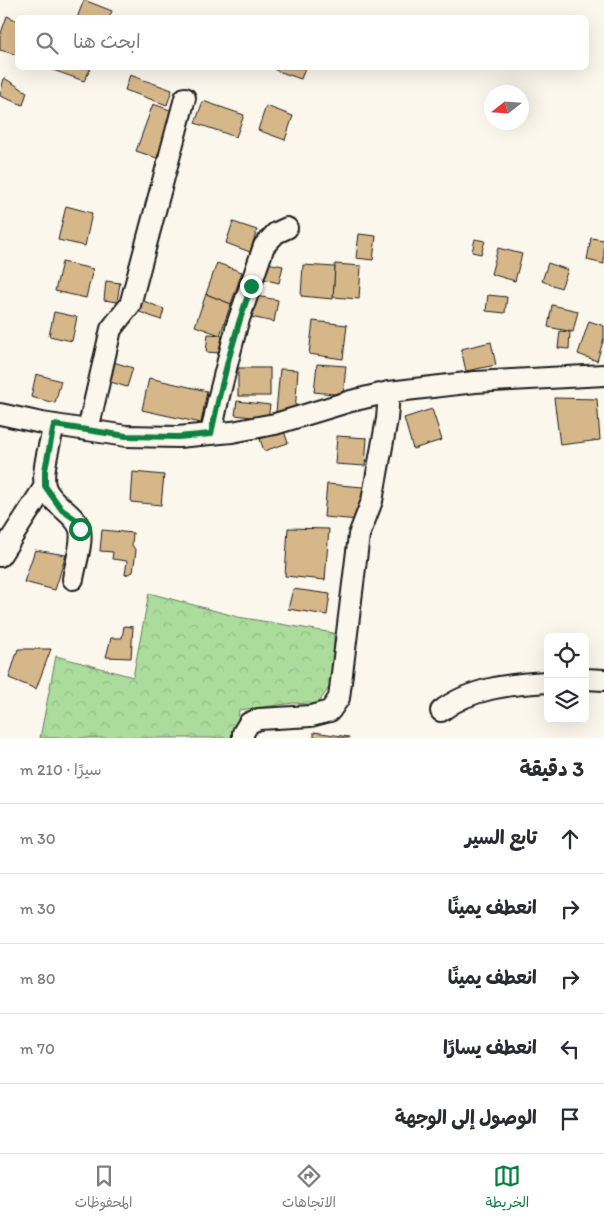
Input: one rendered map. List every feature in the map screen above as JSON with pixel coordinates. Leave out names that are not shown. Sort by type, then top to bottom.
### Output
[{"type":"street","points":[[88,430],[111,329],[130,305],[185,98]]},
{"type":"street","points":[[211,434],[238,325],[264,246],[276,233],[287,228]]},
{"type":"street","points":[[0,414],[54,425],[126,436],[178,437],[275,424],[351,401],[389,392],[475,382],[604,375]]},
{"type":"street","points":[[243,738],[250,723],[259,719],[311,716],[330,711],[339,698],[358,535],[372,501],[387,419],[389,392]]},
{"type":"street","points":[[0,556],[45,486],[45,470],[54,425]]},
{"type":"street","points":[[45,486],[62,510],[75,519],[80,529],[81,537],[73,579]]},
{"type":"street","points":[[589,679],[604,680]]},
{"type":"street","points":[[441,711],[452,702],[478,693],[523,684],[544,682]]},
{"type":"green space","points":[[149,593],[238,617],[334,633],[333,682],[317,705],[294,703],[239,710],[236,738],[40,738],[56,656],[133,677]]},
{"type":"building","points":[[84,0],[112,11],[110,15],[78,15]]},
{"type":"building","points":[[7,16],[15,20],[15,54],[0,50],[0,36]]},
{"type":"building","points":[[53,70],[90,70],[84,81]]},
{"type":"building","points":[[275,70],[304,70],[301,79]]},
{"type":"building","points":[[130,75],[172,90],[167,105],[125,90]]},
{"type":"building","points":[[4,78],[27,92],[23,105],[0,96]]},
{"type":"building","points":[[203,101],[244,115],[236,137],[195,123]]},
{"type":"building","points":[[153,104],[173,111],[157,158],[136,151]]},
{"type":"building","points":[[266,106],[293,116],[285,140],[258,130]]},
{"type":"building","points":[[66,206],[92,213],[85,246],[58,240]]},
{"type":"building","points":[[233,222],[257,230],[250,252],[226,243]]},
{"type":"building","points":[[359,234],[376,236],[373,260],[356,258]]},
{"type":"building","points":[[591,238],[604,240],[604,264],[587,260]]},
{"type":"building","points":[[475,239],[485,241],[481,254],[472,252]]},
{"type":"building","points":[[498,248],[522,254],[515,281],[491,274]]},
{"type":"building","points":[[62,262],[93,269],[86,298],[55,291]]},
{"type":"building","points":[[217,263],[242,272],[231,304],[206,294]]},
{"type":"building","points":[[267,263],[283,266],[279,283],[263,279]]},
{"type":"building","points":[[548,263],[568,270],[561,288],[542,281]]},
{"type":"building","points":[[335,264],[361,266],[359,299],[333,297]]},
{"type":"building","points":[[303,265],[335,267],[333,299],[301,296]]},
{"type":"building","points":[[106,281],[120,283],[117,302],[104,300]]},
{"type":"building","points":[[206,294],[231,304],[220,335],[195,326]]},
{"type":"building","points":[[250,295],[278,300],[274,322],[246,316]]},
{"type":"building","points":[[488,295],[507,297],[505,313],[486,311]]},
{"type":"building","points":[[141,300],[164,309],[161,320],[137,311]]},
{"type":"building","points":[[552,305],[578,311],[573,332],[548,327]]},
{"type":"building","points":[[54,312],[77,317],[72,341],[49,336]]},
{"type":"building","points":[[313,321],[347,325],[343,359],[309,354]]},
{"type":"building","points":[[589,321],[604,326],[604,338],[597,361],[578,354]]},
{"type":"building","points":[[560,331],[570,332],[569,349],[558,348]]},
{"type":"building","points":[[208,334],[222,335],[220,353],[206,352]]},
{"type":"building","points":[[491,342],[496,365],[466,371],[461,349]]},
{"type":"building","points":[[110,361],[133,368],[127,387],[104,380]]},
{"type":"building","points":[[317,364],[346,366],[343,395],[314,392]]},
{"type":"building","points":[[238,368],[270,368],[270,396],[238,396]]},
{"type":"building","points":[[280,369],[298,370],[295,413],[276,412]]},
{"type":"building","points":[[36,374],[61,381],[55,403],[31,397]]},
{"type":"building","points":[[149,378],[207,391],[201,423],[142,410]]},
{"type":"building","points":[[554,398],[597,399],[600,440],[560,445]]},
{"type":"building","points":[[237,401],[270,405],[268,419],[235,415]]},
{"type":"building","points":[[432,409],[442,440],[413,449],[404,418]]},
{"type":"building","points":[[284,431],[288,443],[264,451],[260,439]]},
{"type":"building","points":[[337,436],[367,438],[365,466],[335,464]]},
{"type":"building","points":[[133,472],[164,475],[161,505],[131,502]]},
{"type":"building","points":[[327,484],[363,487],[360,520],[324,517]]},
{"type":"building","points":[[288,528],[329,529],[325,580],[285,576]]},
{"type":"building","points":[[102,530],[133,533],[132,545],[136,551],[133,572],[125,575],[127,561],[112,559],[113,552],[100,551]]},
{"type":"building","points":[[35,550],[66,555],[55,590],[24,582]]},
{"type":"building","points":[[293,589],[330,594],[327,615],[288,609]]},
{"type":"building","points":[[124,626],[133,627],[131,658],[106,657],[111,638],[122,638]]},
{"type":"building","points":[[18,649],[51,649],[36,689],[9,678]]},
{"type":"building","points":[[314,732],[349,737],[349,738],[314,738]]},
{"type":"route","points":[[80,529],[75,519],[62,510],[45,486],[45,470],[54,425],[126,436],[178,437],[211,434],[238,325],[251,286]]}]
